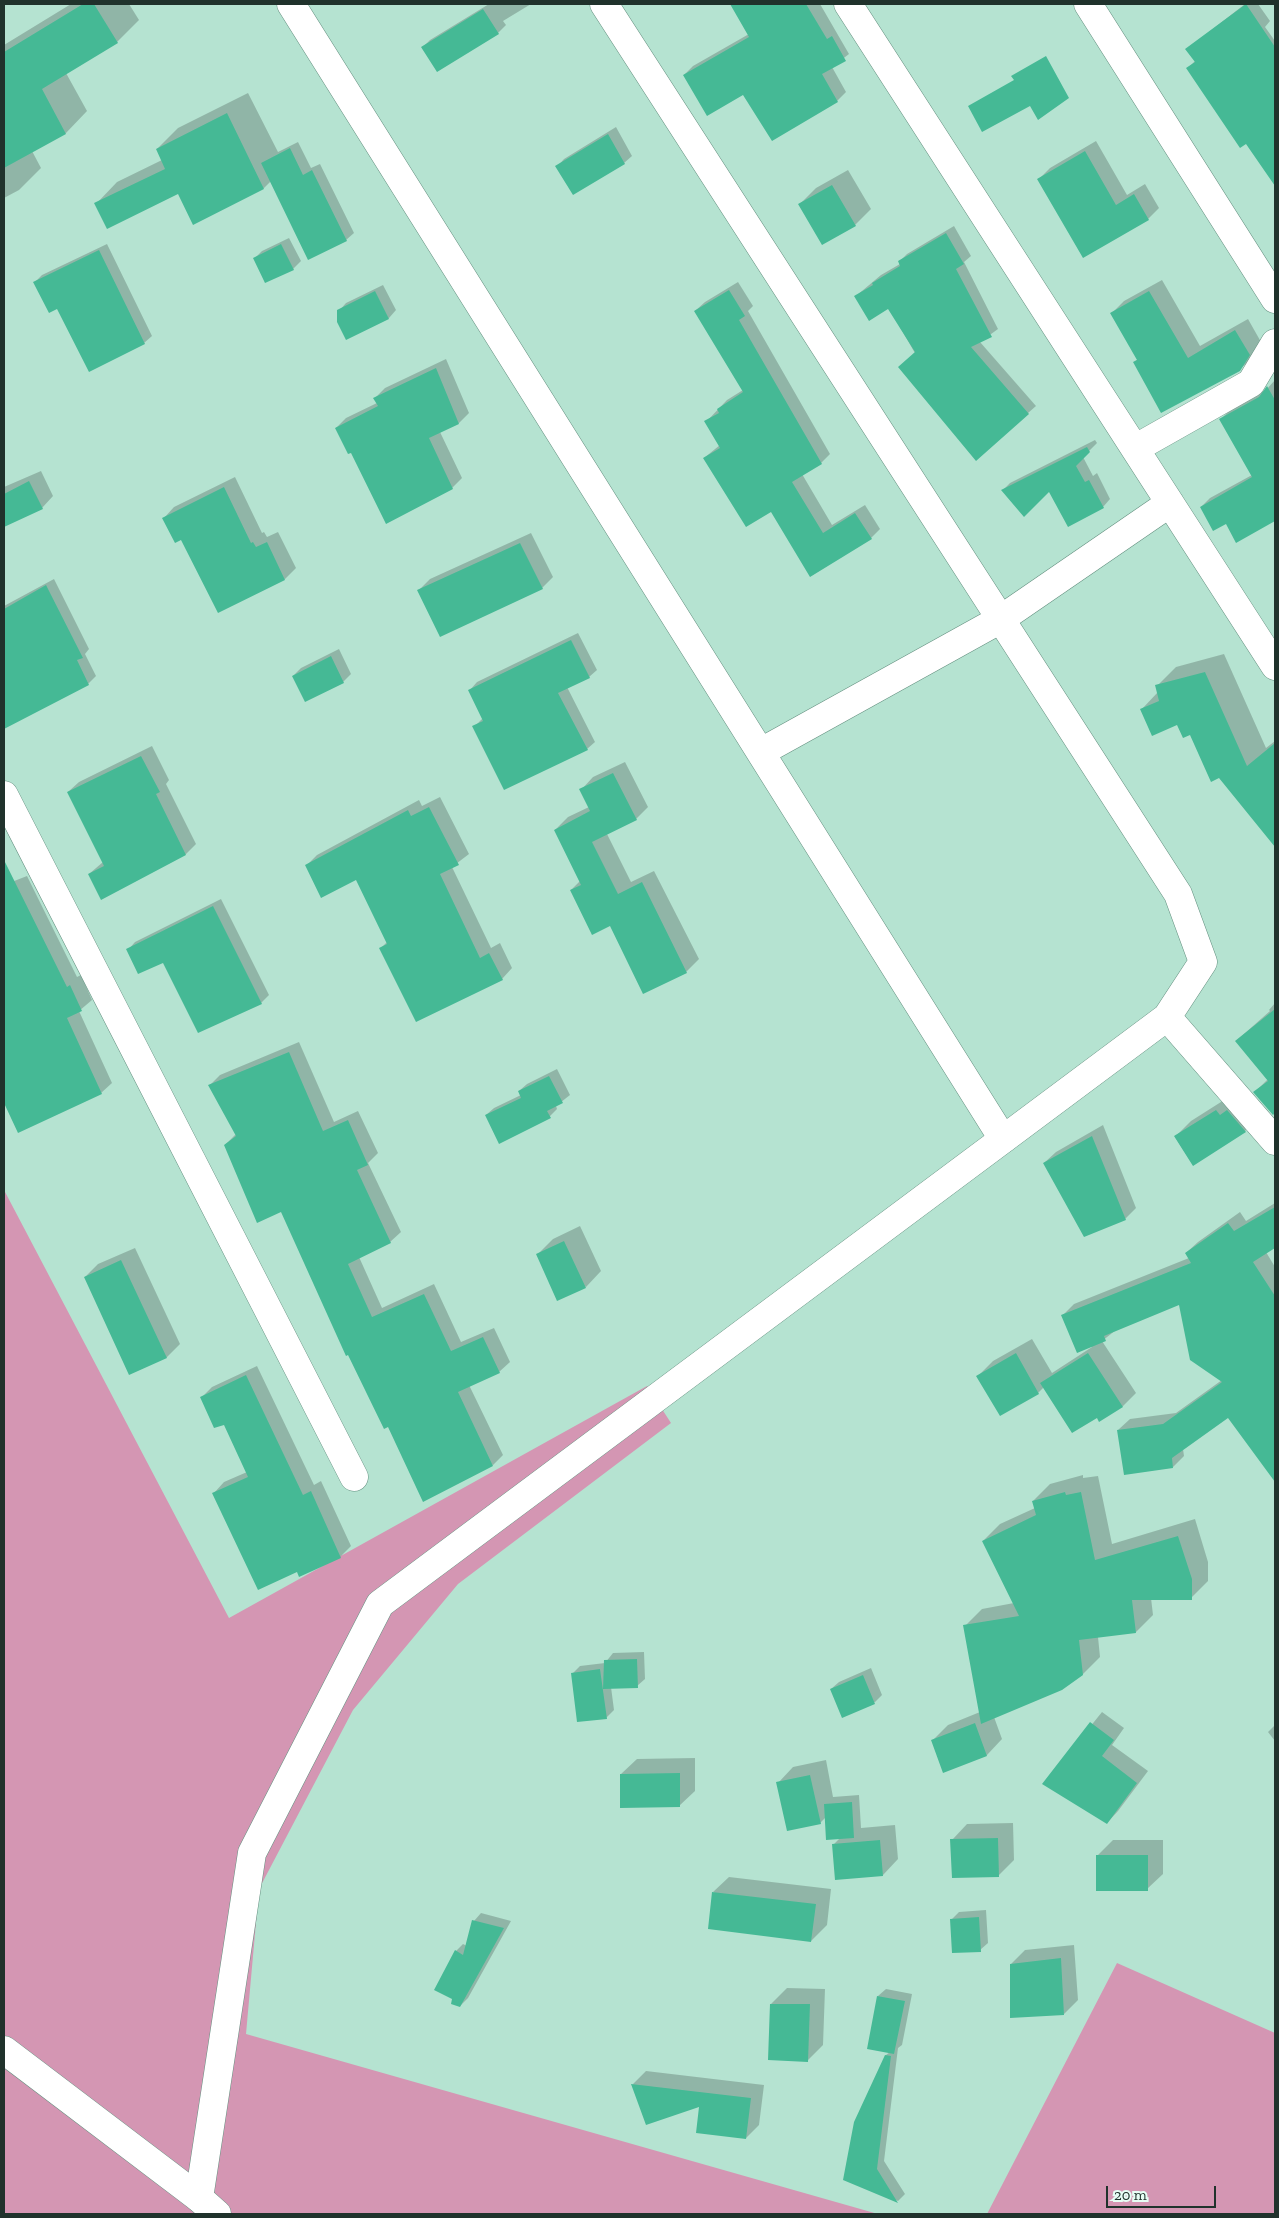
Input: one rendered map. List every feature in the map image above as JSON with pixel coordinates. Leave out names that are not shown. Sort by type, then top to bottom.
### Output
[{"type":"street","points":[[291,4],[1003,1139]]},
{"type":"street","points":[[208,2206],[252,1853],[380,1604],[1167,1017],[1203,962],[1178,894],[604,4]]},
{"type":"street","points":[[848,4],[1275,666]]},
{"type":"street","points":[[1088,4],[1275,299]]},
{"type":"street","points":[[1136,448],[1251,383],[1275,343]]},
{"type":"street","points":[[761,752],[1001,619],[1170,503]]},
{"type":"street","points":[[4,795],[354,1478]]},
{"type":"street","points":[[1167,1017],[1275,1141]]},
{"type":"street","points":[[4,2050],[208,2206]]},
{"type":"shaded area","points":[[4,1190],[229,1618],[647,1386],[671,1423],[458,1584],[353,1710],[259,1889],[246,2034],[878,2214],[4,2214]]},
{"type":"shaded area","points":[[1117,1963],[1275,2033],[1275,2214],[987,2214]]},
{"type":"building","points":[[83,4],[94,4],[118,43],[42,89],[66,134],[4,168],[4,52]]},
{"type":"building","points":[[730,4],[806,4],[827,39],[832,36],[846,61],[822,74],[838,102],[772,141],[743,95],[707,116],[683,75],[749,37]]},
{"type":"building","points":[[1246,4],[1275,47],[1275,186],[1246,144],[1240,148],[1186,68],[1195,62],[1185,49]]},
{"type":"building","points":[[483,9],[499,34],[437,72],[421,47]]},
{"type":"building","points":[[1046,56],[1069,98],[1038,120],[1030,106],[982,132],[968,106],[1014,80],[1011,76]]},
{"type":"building","points":[[227,113],[264,189],[193,225],[178,194],[107,229],[94,203],[165,169],[156,149]]},
{"type":"building","points":[[608,134],[625,164],[573,195],[555,166]]},
{"type":"building","points":[[290,148],[303,175],[312,170],[347,241],[308,260],[261,163]]},
{"type":"building","points":[[1085,151],[1116,205],[1134,194],[1149,220],[1083,258],[1037,179]]},
{"type":"building","points":[[832,185],[856,226],[822,245],[798,204]]},
{"type":"building","points":[[946,233],[964,264],[956,269],[992,337],[971,347],[1029,414],[976,461],[898,367],[915,352],[888,309],[869,321],[854,296],[900,266],[898,261]]},
{"type":"building","points":[[281,244],[294,270],[265,283],[253,258]]},
{"type":"building","points":[[99,250],[145,344],[89,372],[57,309],[49,313],[33,282]]},
{"type":"building","points":[[729,290],[745,316],[739,320],[822,464],[792,482],[823,533],[855,513],[872,539],[810,577],[771,512],[746,527],[703,458],[720,448],[704,421],[719,413],[717,409],[743,392],[694,311]]},
{"type":"building","points":[[375,291],[389,319],[346,340],[337,322],[337,310]]},
{"type":"building","points":[[1149,291],[1188,358],[1235,330],[1250,355],[1240,371],[1161,413],[1133,362],[1137,360],[1110,313]]},
{"type":"building","points":[[436,368],[459,424],[429,438],[453,489],[386,524],[351,453],[348,454],[335,428],[378,406],[373,398]]},
{"type":"building","points":[[1267,386],[1275,400],[1275,521],[1236,543],[1226,524],[1213,531],[1200,507],[1252,477],[1219,419],[1259,397]]},
{"type":"building","points":[[1087,447],[1090,452],[1076,466],[1085,482],[1089,480],[1104,508],[1068,527],[1049,492],[1024,517],[1001,490]]},
{"type":"building","points":[[29,481],[43,509],[4,527],[4,494]]},
{"type":"building","points":[[224,487],[251,543],[253,542],[256,547],[267,542],[285,580],[218,613],[181,540],[175,543],[162,518]]},
{"type":"building","points":[[520,543],[543,589],[440,637],[417,590]]},
{"type":"building","points":[[46,585],[83,658],[77,660],[89,685],[4,729],[4,609]]},
{"type":"building","points":[[571,640],[590,678],[558,693],[588,750],[504,790],[472,726],[483,721],[468,690]]},
{"type":"building","points":[[331,656],[344,683],[305,702],[292,676]]},
{"type":"building","points":[[1205,672],[1247,766],[1275,743],[1275,847],[1219,778],[1211,782],[1190,735],[1183,738],[1177,725],[1152,736],[1140,709],[1159,701],[1155,685]]},
{"type":"building","points":[[141,756],[160,792],[156,794],[186,855],[101,900],[88,874],[104,866],[67,792]]},
{"type":"building","points":[[613,773],[637,820],[592,842],[618,894],[642,882],[687,973],[643,994],[610,926],[592,935],[570,890],[581,885],[554,830],[590,811],[579,789]]},
{"type":"building","points":[[429,807],[459,865],[440,874],[480,958],[489,953],[503,980],[416,1022],[379,948],[387,944],[356,880],[321,898],[305,865],[408,810],[411,816]]},
{"type":"building","points":[[4,860],[67,987],[70,985],[82,1011],[67,1018],[102,1094],[18,1133],[4,1103]]},
{"type":"building","points":[[213,906],[262,1004],[198,1033],[163,963],[138,974],[126,949]]},
{"type":"building","points":[[1275,1009],[1275,1113],[1273,1115],[1253,1092],[1268,1081],[1235,1041]]},
{"type":"building","points":[[289,1052],[323,1131],[348,1120],[368,1165],[357,1170],[391,1243],[348,1264],[372,1317],[424,1294],[451,1351],[483,1337],[500,1373],[458,1392],[493,1466],[423,1502],[388,1427],[384,1429],[348,1355],[346,1356],[281,1212],[257,1223],[224,1145],[236,1136],[208,1085]]},
{"type":"building","points":[[549,1076],[563,1103],[547,1111],[551,1118],[499,1144],[485,1115],[521,1098],[518,1091]]},
{"type":"building","points":[[1216,1110],[1220,1115],[1227,1110],[1246,1132],[1193,1166],[1174,1136]]},
{"type":"building","points":[[1092,1136],[1126,1220],[1084,1237],[1043,1163]]},
{"type":"building","points":[[1275,1207],[1275,1248],[1253,1262],[1275,1296],[1275,1482],[1228,1418],[1172,1458],[1173,1468],[1124,1475],[1117,1430],[1163,1424],[1222,1382],[1190,1360],[1179,1305],[1104,1336],[1106,1341],[1077,1353],[1061,1315],[1191,1263],[1185,1253],[1228,1223],[1234,1231]]},
{"type":"building","points":[[564,1241],[586,1288],[557,1301],[536,1254]]},
{"type":"building","points":[[121,1260],[167,1358],[129,1375],[84,1277]]},
{"type":"building","points":[[1016,1353],[1039,1394],[1000,1416],[976,1376]]},
{"type":"building","points":[[1088,1353],[1123,1407],[1099,1422],[1097,1418],[1072,1433],[1040,1383]]},
{"type":"building","points":[[246,1375],[303,1495],[311,1491],[341,1558],[299,1577],[297,1572],[258,1590],[212,1493],[248,1477],[224,1425],[214,1428],[200,1397]]},
{"type":"building","points":[[1065,1492],[1066,1495],[1081,1492],[1095,1560],[1178,1536],[1192,1579],[1192,1600],[1132,1600],[1136,1633],[1079,1640],[1083,1675],[1062,1690],[981,1724],[963,1625],[1019,1616],[982,1541],[1036,1515],[1032,1501]]},
{"type":"building","points":[[637,1659],[638,1688],[603,1689],[604,1660]]},
{"type":"building","points":[[600,1669],[607,1719],[577,1722],[571,1673]]},
{"type":"building","points":[[863,1675],[875,1704],[842,1718],[830,1689]]},
{"type":"building","points":[[1090,1722],[1114,1740],[1102,1756],[1137,1783],[1107,1824],[1042,1784]]},
{"type":"building","points":[[975,1723],[987,1756],[943,1773],[931,1740]]},
{"type":"building","points":[[680,1773],[680,1807],[620,1808],[620,1774]]},
{"type":"building","points":[[810,1775],[821,1824],[787,1831],[776,1782]]},
{"type":"building","points":[[852,1802],[854,1838],[826,1840],[824,1804]]},
{"type":"building","points":[[998,1838],[999,1877],[952,1878],[950,1839]]},
{"type":"building","points":[[880,1840],[883,1876],[835,1880],[832,1844]]},
{"type":"building","points":[[1096,1855],[1148,1855],[1148,1891],[1096,1891]]},
{"type":"building","points":[[712,1892],[816,1904],[811,1942],[708,1929]]},
{"type":"building","points":[[979,1917],[981,1952],[952,1953],[950,1919]]},
{"type":"building","points":[[472,1920],[504,1928],[460,2007],[451,2004],[452,1999],[434,1990],[455,1950],[463,1955]]},
{"type":"building","points":[[1061,1958],[1064,2015],[1010,2018],[1010,1964]]},
{"type":"building","points":[[877,1996],[905,2001],[894,2054],[867,2049]]},
{"type":"building","points":[[770,2004],[810,2004],[808,2062],[768,2060]]},
{"type":"building","points":[[885,2055],[891,2056],[877,2169],[898,2203],[843,2180],[854,2122]]},
{"type":"building","points":[[631,2084],[751,2098],[746,2139],[696,2133],[699,2107],[646,2125]]}]
